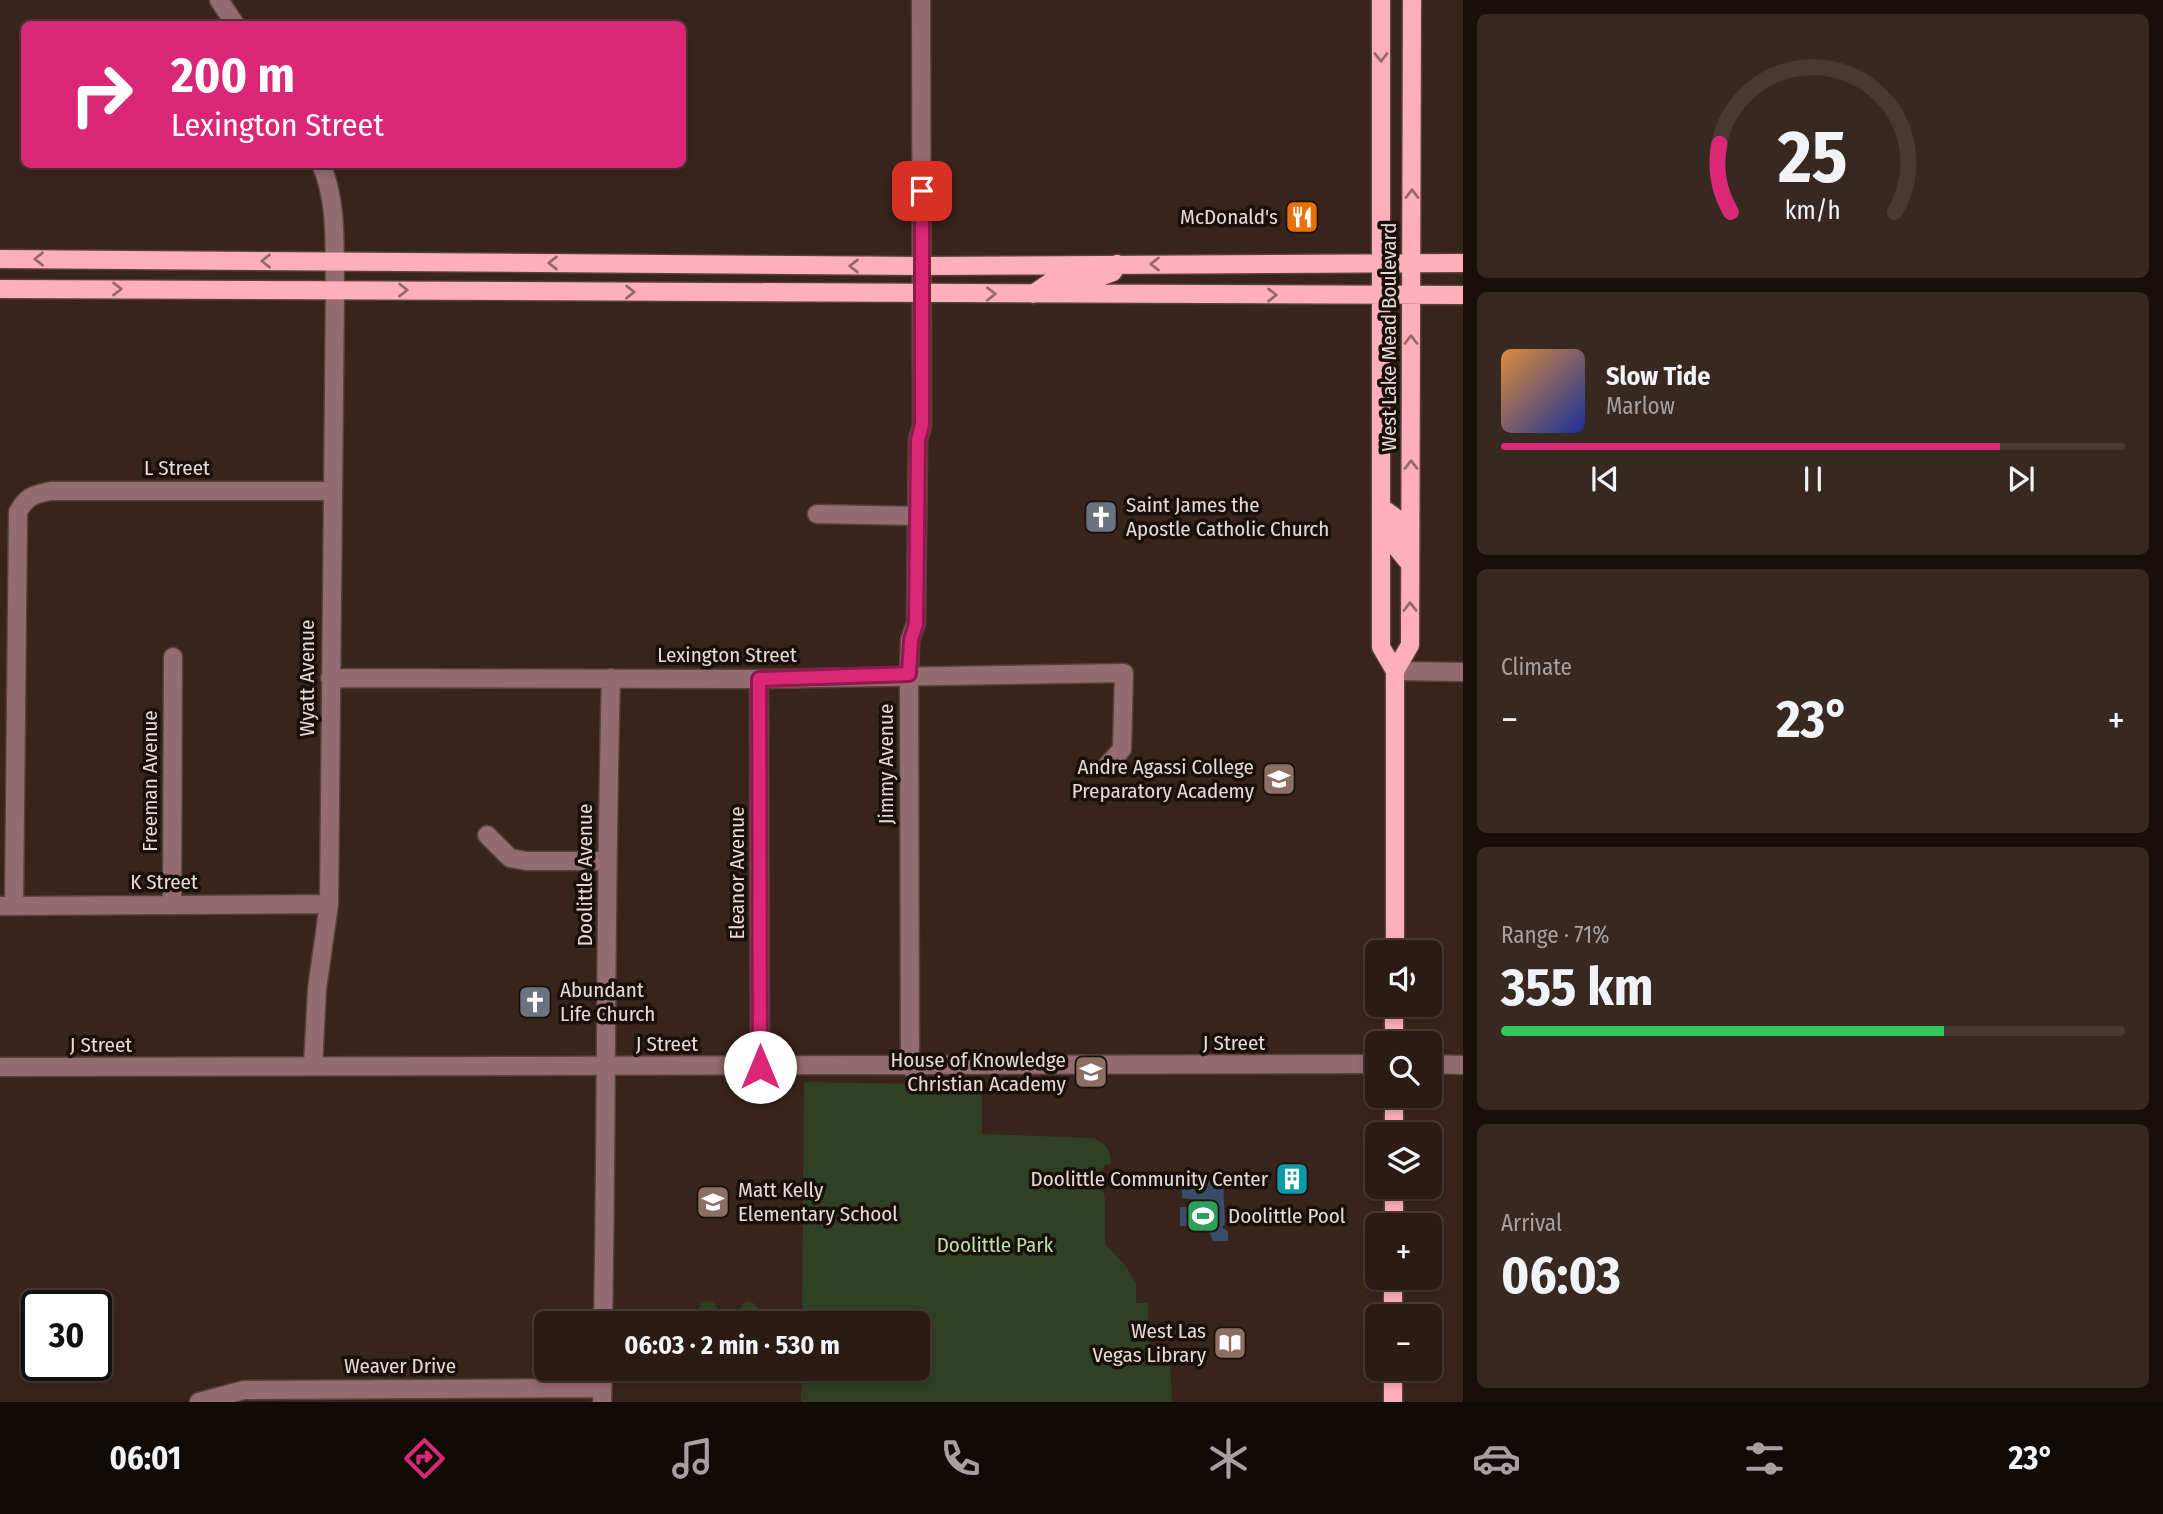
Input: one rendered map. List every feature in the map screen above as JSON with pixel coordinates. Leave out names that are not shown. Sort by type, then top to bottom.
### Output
[{"type":"main road","name":"West Lake Mead Boulevard","points":[[1381,0],[1381,647],[1395,671]]},
{"type":"main road","name":"West Lake Mead Boulevard","points":[[1395,940],[1395,671],[1410,645],[1412,0]]},
{"type":"main road","points":[[0,258],[922,266],[1463,262]]},
{"type":"main road","points":[[1033,294],[1052,281],[1104,276],[1113,272],[1117,264]]},
{"type":"main road","points":[[0,289],[1463,295]]},
{"type":"main road","points":[[1381,507],[1396,518],[1396,547],[1410,564]]},
{"type":"main road","points":[[1393,1381],[1393,1402]]},
{"type":"street","points":[[219,0],[233,21]]},
{"type":"street","name":"Jimmy Avenue","points":[[910,1067],[909,674],[911,640],[916,624],[922,293],[921,0]]},
{"type":"street","name":"Wyatt Avenue","points":[[313,1066],[317,989],[328,904],[335,290],[334,218],[322,168]]},
{"type":"street","name":"L Street","points":[[7,906],[18,512],[25,500],[36,493],[51,491],[332,491]]},
{"type":"street","points":[[817,514],[917,516]]},
{"type":"street","name":"Freeman Avenue","points":[[172,905],[173,657]]},
{"type":"street","points":[[1395,671],[1463,672]]},
{"type":"street","name":"Lexington Street","points":[[330,678],[759,679],[909,674],[1124,673],[1122,749],[1105,768]]},
{"type":"street","name":"Doolittle Avenue","points":[[603,1311],[608,1068],[606,861],[611,678]]},
{"type":"street","name":"Eleanor Avenue","points":[[759,679],[760,1067]]},
{"type":"street","points":[[487,835],[510,858],[526,861],[606,861]]},
{"type":"street","name":"K Street","points":[[7,906],[328,904]]},
{"type":"street","points":[[1442,1064],[1463,1065]]},
{"type":"street","name":"J Street","points":[[0,1067],[1365,1065]]},
{"type":"street","name":"Weaver Drive","points":[[199,1402],[244,1390],[602,1395]]},
{"type":"green space","name":"Doolittle Park","points":[[804,1082],[982,1085],[982,1134],[1094,1138],[1109,1151],[1111,1163],[1104,1166],[1099,1177],[1105,1199],[1105,1244],[1126,1266],[1136,1284],[1136,1303],[1148,1303],[1149,1360],[1160,1360],[1161,1355],[1170,1357],[1172,1402],[801,1402],[802,1381],[930,1381],[930,1311],[802,1311]]},
{"type":"green space","points":[[704,1301],[712,1301],[717,1306],[717,1311],[699,1311],[699,1306]]},
{"type":"green space","points":[[749,1302],[758,1311],[740,1311],[743,1305]]},
{"type":"water","name":"Doolittle Pool","points":[[1182,1180],[1223,1181],[1225,1224],[1222,1227],[1228,1232],[1228,1241],[1213,1241],[1207,1226],[1180,1226],[1180,1207],[1208,1206],[1212,1202],[1182,1198]]},
{"type":"place","name":"McDonald's","points":[[1302,217]]},
{"type":"place","name":"Saint James the Apostle Catholic Church","points":[[1101,517]]},
{"type":"place","name":"Andre Agassi College Preparatory Academy","points":[[1279,779]]},
{"type":"place","name":"Abundant Life Church","points":[[535,1002]]},
{"type":"place","name":"House of Knowledge Christian Academy","points":[[1091,1072]]},
{"type":"place","name":"Doolittle Community Center","points":[[1292,1179]]},
{"type":"place","name":"Matt Kelly Elementary School","points":[[713,1202]]},
{"type":"place","name":"Doolittle Pool","points":[[1203,1216]]},
{"type":"place","name":"West Las Vegas Library","points":[[1230,1343]]},
{"type":"route","points":[[760,1067],[759,679],[909,674],[911,640],[916,624],[918,440],[922,425],[922,191]]}]
